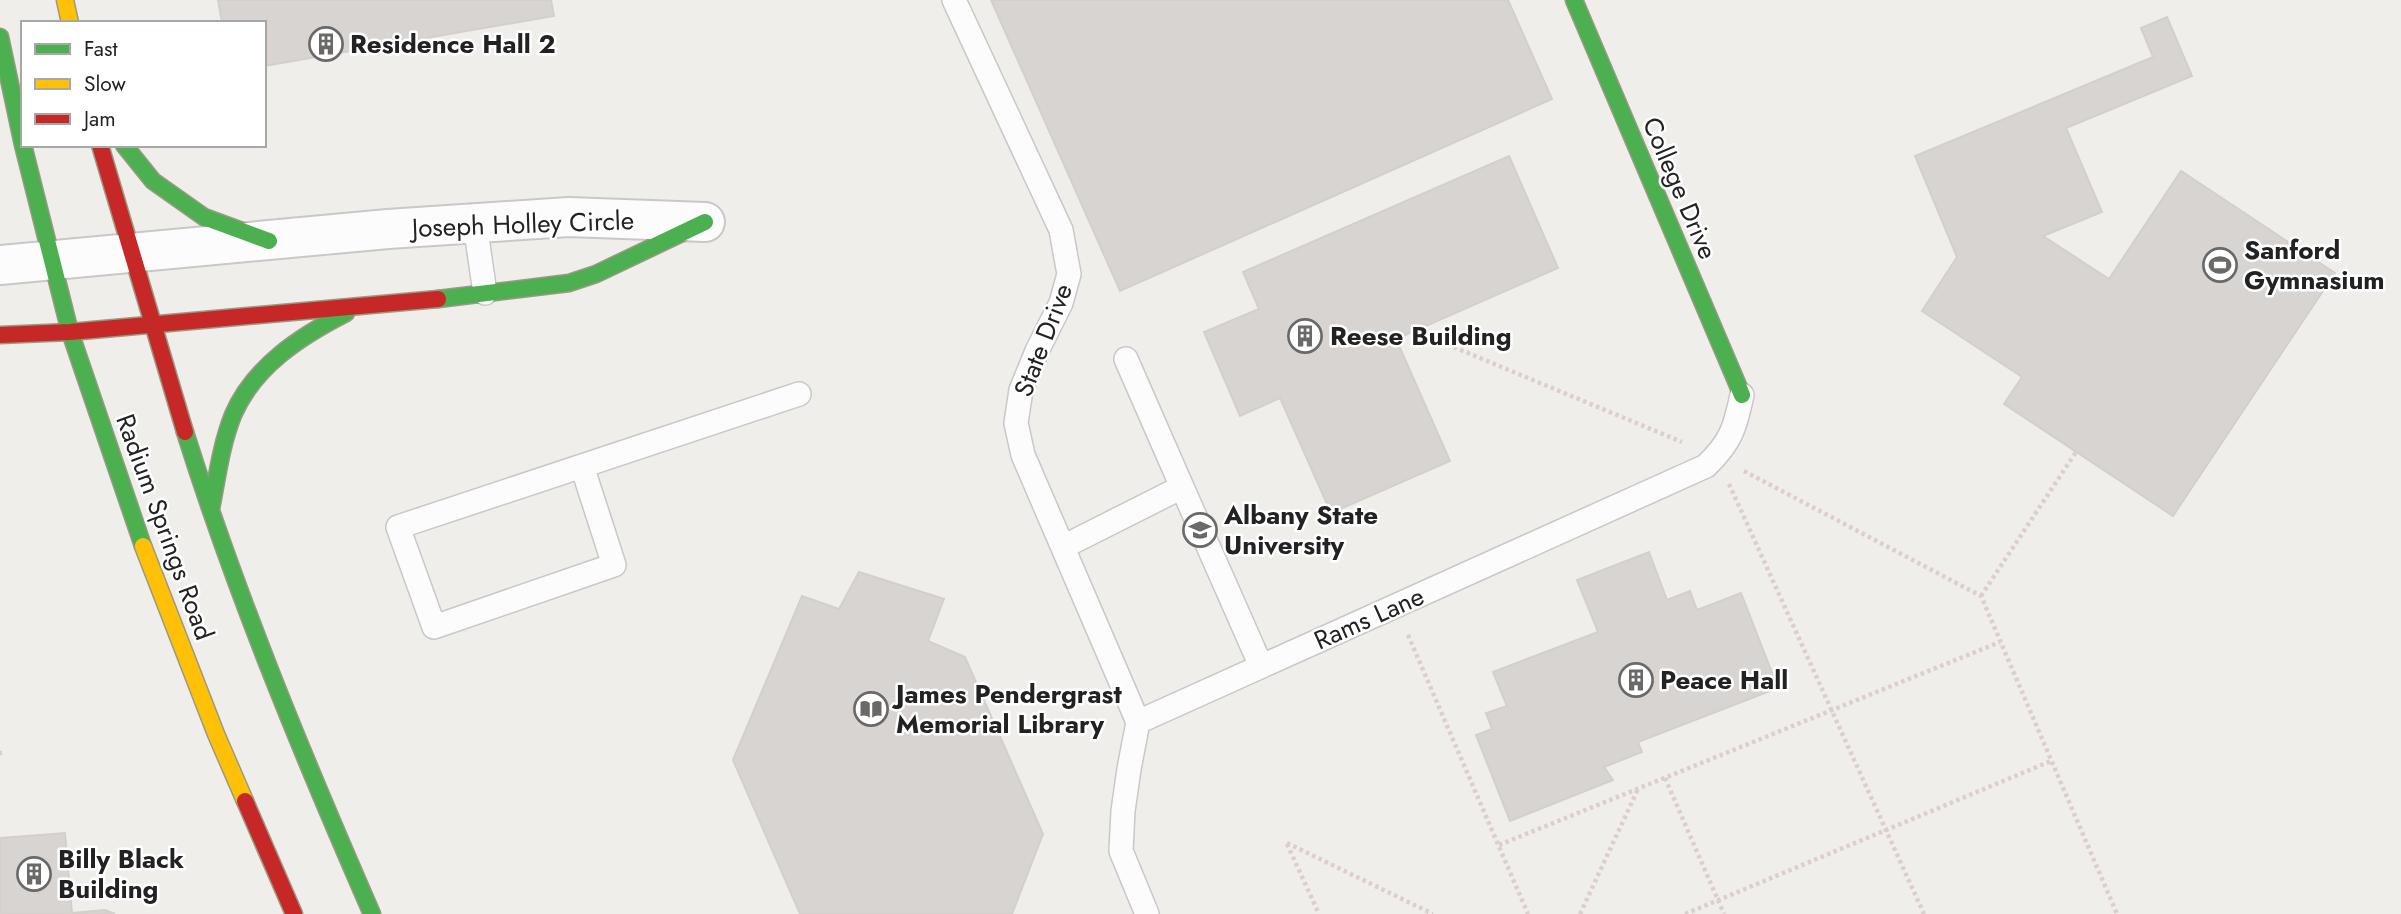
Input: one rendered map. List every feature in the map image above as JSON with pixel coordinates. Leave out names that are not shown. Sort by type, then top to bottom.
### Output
[{"type":"main road","points":[[65,0],[70,21]]},
{"type":"main road","name":"College Drive","points":[[1574,0],[1742,395]]},
{"type":"main road","name":"Radium Springs Road","points":[[0,37],[21,136]]},
{"type":"main road","name":"Radium Springs Road","points":[[23,147],[50,259],[71,332],[148,561],[216,734],[294,914]]},
{"type":"main road","name":"Radium Springs Road","points":[[101,147],[210,510],[268,667],[372,914]]},
{"type":"main road","points":[[126,147],[153,181],[204,217],[269,241]]},
{"type":"main road","name":"Joseph Holley Circle","points":[[0,335],[71,332],[569,283],[596,274],[705,222]]},
{"type":"main road","points":[[210,510],[224,443],[239,403],[262,370],[314,328],[363,305]]},
{"type":"street","name":"Joseph Holley Circle","points":[[0,265],[388,229],[569,217],[705,222]]},
{"type":"lane","name":"State Drive","points":[[954,0],[1061,230],[1069,274],[1061,303],[1021,390],[1016,423],[1023,455],[1138,722]]},
{"type":"lane","points":[[475,224],[485,293]]},
{"type":"lane","points":[[1126,359],[1261,667]]},
{"type":"lane","points":[[582,467],[614,565],[434,627],[398,527],[799,394]]},
{"type":"lane","name":"Rams Lane","points":[[1138,722],[1706,466],[1725,448],[1734,431],[1742,395]]},
{"type":"lane","points":[[1063,547],[1182,487]]},
{"type":"lane","points":[[1138,722],[1125,797],[1121,851],[1147,914]]},
{"type":"path","points":[[1415,331],[1717,456],[1981,596],[2117,914]]},
{"type":"path","points":[[1981,596],[2076,452]]},
{"type":"path","points":[[1717,456],[1924,914]]},
{"type":"path","points":[[1396,606],[1528,914]]},
{"type":"path","points":[[1499,845],[2000,642]]},
{"type":"path","points":[[1685,914],[2051,761]]},
{"type":"path","points":[[1665,778],[1724,914]]},
{"type":"path","points":[[1580,914],[1638,789]]},
{"type":"path","points":[[1319,914],[1287,843],[1433,914]]},
{"type":"building","name":"Residence Hall 2","points":[[218,0],[551,0],[554,16],[266,66],[266,21],[222,21]]},
{"type":"building","points":[[991,0],[1508,0],[1552,99],[1120,291]]},
{"type":"building","name":"Sanford Gymnasium","points":[[2167,17],[2192,76],[2066,128],[2102,212],[2043,236],[2109,279],[2181,171],[2335,273],[2173,516],[2004,404],[2022,377],[1922,311],[1957,257],[1915,156],[2153,57],[2141,28]]},
{"type":"building","name":"Reese Building","points":[[1509,156],[1558,268],[1396,339],[1450,461],[1331,513],[1280,398],[1240,416],[1204,332],[1259,309],[1243,272]]},
{"type":"building","name":"Peace Hall","points":[[1649,552],[1667,600],[1690,591],[1697,610],[1741,593],[1778,688],[1638,742],[1642,752],[1604,767],[1613,780],[1510,821],[1476,735],[1492,729],[1486,713],[1507,706],[1493,672],[1598,632],[1577,580]]},
{"type":"building","name":"James Pendergrast Memorial Library","points":[[859,572],[944,599],[928,641],[965,657],[1043,834],[1012,914],[800,914],[733,760],[802,596],[839,609]]},
{"type":"building","name":"Billy Black Building","points":[[65,833],[72,913],[105,910],[115,914],[0,914],[0,838]]},
{"type":"traffic: fast","points":[[1574,0],[1742,395]]},
{"type":"traffic: fast","points":[[0,37],[21,136]]},
{"type":"traffic: fast","points":[[24,147],[70,332],[143,546]]},
{"type":"traffic: fast","points":[[126,147],[153,181],[204,217],[269,241]]},
{"type":"traffic: fast","points":[[438,299],[569,283],[596,274],[705,222]]},
{"type":"traffic: fast","points":[[211,509],[225,438],[242,397],[280,354],[346,313]]},
{"type":"traffic: fast","points":[[185,432],[226,555],[272,676],[372,914]]},
{"type":"traffic: slow","points":[[65,0],[70,21]]},
{"type":"traffic: slow","points":[[143,546],[245,801]]},
{"type":"traffic: jam","points":[[101,147],[185,432]]},
{"type":"traffic: jam","points":[[0,335],[70,332],[438,299]]},
{"type":"traffic: jam","points":[[245,801],[294,914]]},
{"type":"place","name":"Residence Hall 2","points":[[326,44]]},
{"type":"place","name":"Sanford Gymnasium","points":[[2220,265]]},
{"type":"place","name":"Reese Building","points":[[1305,336]]},
{"type":"place","name":"Albany State University","points":[[1200,530]]},
{"type":"place","name":"Peace Hall","points":[[1636,680]]},
{"type":"place","name":"James Pendergrast Memorial Library","points":[[871,709]]},
{"type":"place","name":"Billy Black Building","points":[[34,874]]}]
